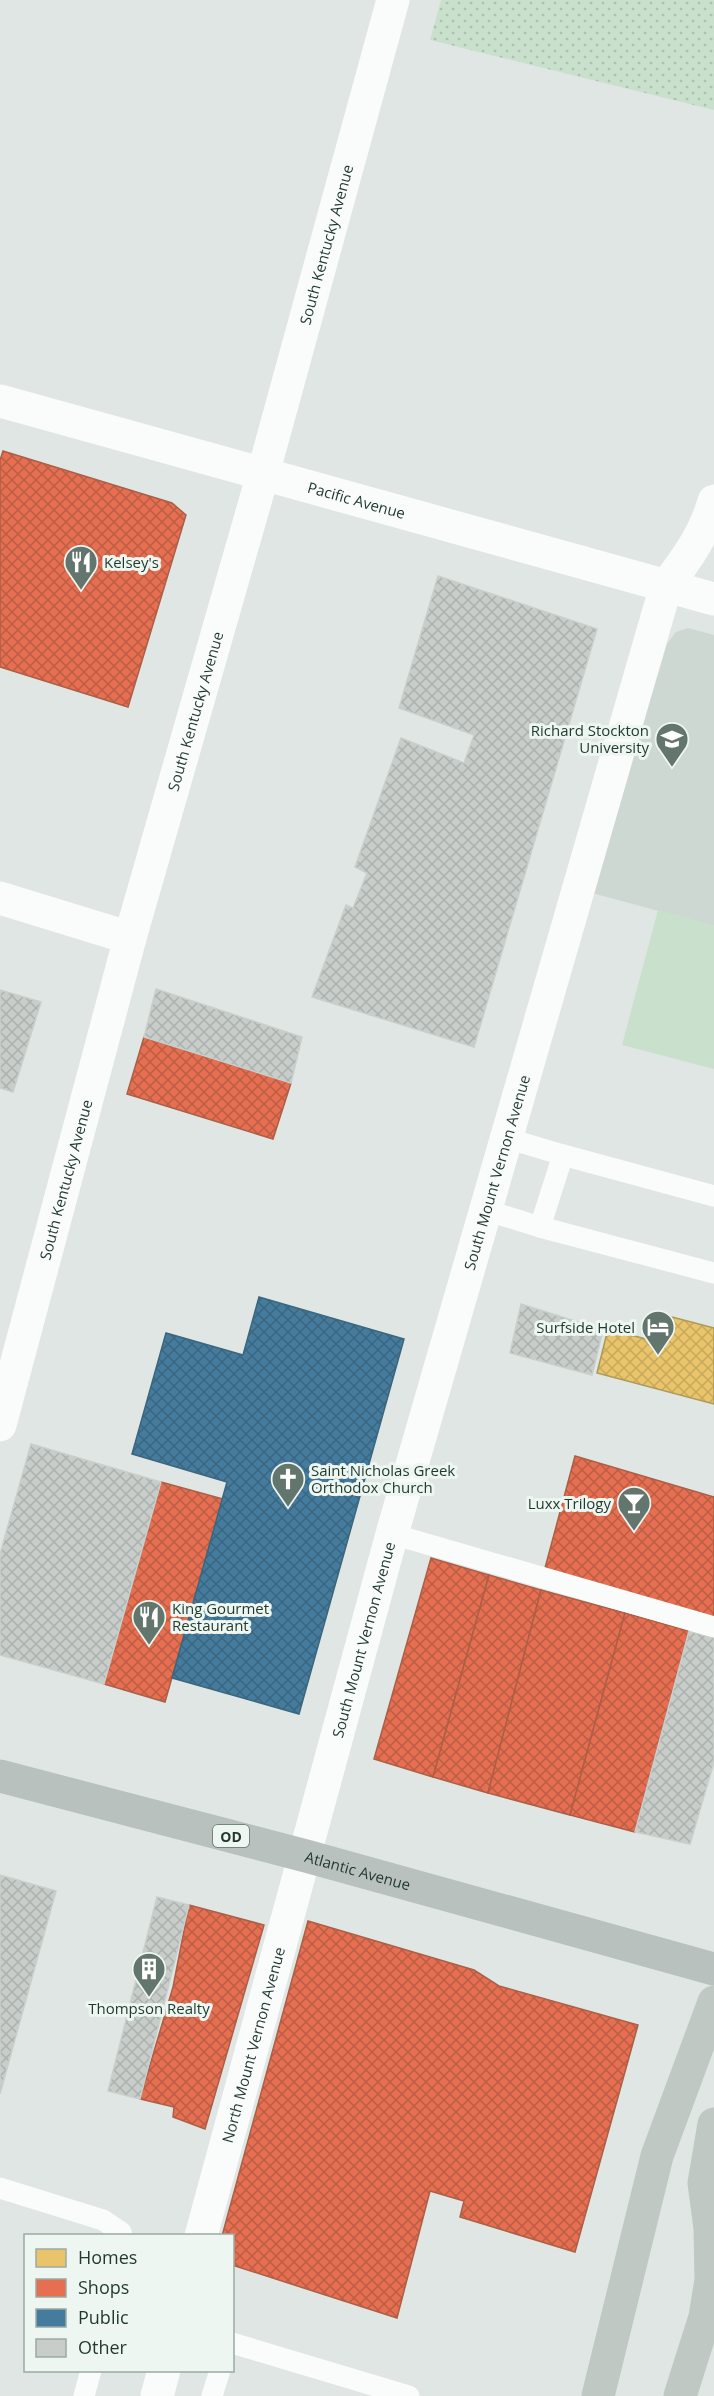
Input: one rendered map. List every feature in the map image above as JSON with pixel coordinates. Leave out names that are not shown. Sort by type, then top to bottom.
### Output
[{"type":"highway","name":"Atlantic Avenue","points":[[0,1776],[306,1856],[714,1969]]},
{"type":"main road","points":[[598,2396],[657,2156],[714,2002]]},
{"type":"main road","points":[[681,2396],[705,2317],[711,2280],[710,2229],[704,2183],[714,2124]]},
{"type":"street","name":"South Kentucky Avenue","points":[[0,1425],[130,938],[263,474],[393,0]]},
{"type":"street","name":"Pacific Avenue","points":[[0,401],[714,600]]},
{"type":"street","name":"South Mount Vernon Avenue","points":[[306,1856],[392,1534],[666,586],[691,553],[710,516],[714,501]]},
{"type":"street","points":[[0,898],[130,938]]},
{"type":"street","name":"North Mount Vernon Avenue","points":[[201,2234],[306,1856]]},
{"type":"street","points":[[157,2396],[163,2372]]},
{"type":"lane","points":[[506,1138],[714,1196]]},
{"type":"lane","points":[[540,1227],[563,1155]]},
{"type":"lane","points":[[485,1210],[714,1274]]},
{"type":"lane","points":[[392,1534],[714,1627]]},
{"type":"lane","points":[[0,2188],[103,2220],[122,2234]]},
{"type":"lane","points":[[234,2344],[410,2396]]},
{"type":"lane","points":[[84,2396],[90,2372]]},
{"type":"lane","points":[[212,2396],[219,2372]]},
{"type":"shaded area","name":"Richard Stockton University","points":[[688,628],[714,635],[714,926],[592,893],[667,644],[676,632]]},
{"type":"green space","points":[[441,0],[714,0],[714,110],[430,40]]},
{"type":"green space","points":[[658,910],[714,926],[714,1069],[622,1045]]},
{"type":"building: Homes","name":"Surfside Hotel","points":[[653,1312],[714,1328],[714,1404],[597,1373],[608,1329],[646,1339]]},
{"type":"building: Shops","name":"Kelsey's","points":[[3,451],[172,503],[186,515],[128,707],[0,667],[0,460]]},
{"type":"building: Shops","points":[[144,1037],[291,1083],[273,1139],[127,1094]]},
{"type":"building: Shops","name":"Luxx Trilogy","points":[[575,1456],[714,1497],[714,1617],[545,1568]]},
{"type":"building: Shops","points":[[161,1482],[223,1499],[165,1702],[104,1684]]},
{"type":"building: Shops","points":[[431,1558],[489,1575],[433,1777],[374,1759]]},
{"type":"building: Shops","points":[[489,1575],[541,1590],[488,1793],[433,1777]]},
{"type":"building: Shops","points":[[541,1590],[625,1613],[570,1815],[488,1793]]},
{"type":"building: Shops","points":[[625,1613],[689,1631],[635,1832],[570,1815]]},
{"type":"building: Shops","points":[[189,1905],[264,1925],[205,2129],[173,2117],[174,2107],[140,2099],[173,1987]]},
{"type":"building: Shops","points":[[308,1921],[474,1970],[499,1986],[638,2025],[575,2252],[460,2217],[464,2201],[430,2191],[397,2318],[234,2266],[234,2234],[223,2234]]},
{"type":"building: Public","name":"Saint Nicholas Greek Orthodox Church","points":[[259,1297],[404,1339],[299,1714],[172,1678],[227,1482],[132,1454],[166,1333],[243,1355]]},
{"type":"building: Other","points":[[438,576],[597,629],[474,1047],[312,997],[346,905],[353,908],[367,873],[355,867],[401,738],[464,763],[474,735],[399,708]]},
{"type":"building: Other","points":[[156,989],[302,1037],[291,1083],[144,1037]]},
{"type":"building: Other","points":[[0,990],[41,1002],[13,1092],[0,1088]]},
{"type":"building: Other","points":[[521,1304],[603,1330],[592,1375],[510,1353]]},
{"type":"building: Other","points":[[31,1444],[161,1482],[104,1684],[0,1655],[0,1554]]},
{"type":"building: Other","points":[[689,1631],[714,1638],[714,1762],[690,1844],[635,1832]]},
{"type":"building: Other","points":[[0,1875],[56,1891],[0,2094]]},
{"type":"building: Other","name":"Thompson Realty","points":[[157,1897],[189,1905],[140,2099],[108,2091]]},
{"type":"place","name":"Kelsey's","points":[[81,591]]},
{"type":"place","name":"Richard Stockton University","points":[[672,768]]},
{"type":"place","name":"Surfside Hotel","points":[[658,1356]]},
{"type":"place","name":"Saint Nicholas Greek Orthodox Church","points":[[288,1508]]},
{"type":"place","name":"Luxx Trilogy","points":[[634,1532]]},
{"type":"place","name":"King Gourmet Restaurant","points":[[149,1646]]},
{"type":"place","name":"Thompson Realty","points":[[149,1998]]}]
